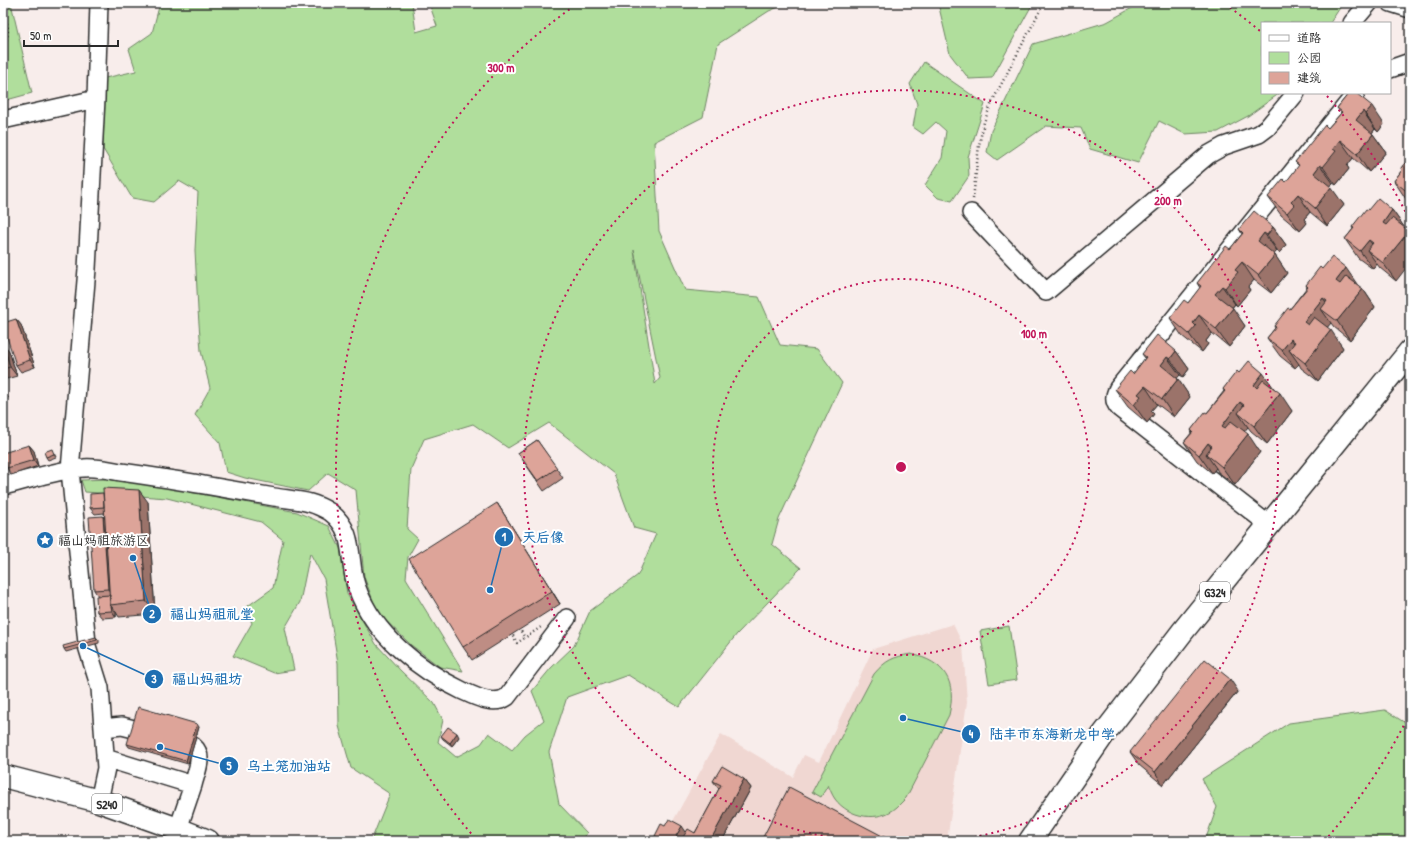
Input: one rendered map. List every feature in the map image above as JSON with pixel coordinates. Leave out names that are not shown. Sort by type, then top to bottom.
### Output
[{"type":"main road","name":"G324","points":[[1030,841],[1103,734],[1410,351]]},
{"type":"main road","name":"S240","points":[[3,776],[98,801],[208,841]]},
{"type":"street","points":[[98,801],[106,768],[100,688],[87,645],[70,470],[87,269],[96,99],[99,3]]},
{"type":"street","points":[[1353,22],[1369,3]]},
{"type":"street","points":[[1391,3],[1410,9]]},
{"type":"street","points":[[1391,69],[1410,62]]},
{"type":"street","points":[[971,213],[1046,292],[1208,155],[1224,146],[1259,134],[1267,128],[1295,94]]},
{"type":"street","points":[[1269,525],[1119,408],[1115,404],[1114,399],[1118,388],[1355,94]]},
{"type":"street","points":[[3,120],[96,99]]},
{"type":"street","points":[[3,486],[70,470],[86,468],[145,475],[310,503],[329,511],[340,521],[347,532],[351,548],[356,586],[365,607],[381,630],[421,666],[455,687],[476,697],[494,701],[501,701],[507,697],[567,618]]},
{"type":"street","points":[[103,728],[122,726],[134,729]]},
{"type":"street","points":[[178,829],[200,759],[199,753],[193,746]]},
{"type":"street","points":[[105,758],[193,785]]},
{"type":"path","points":[[971,213],[979,145],[984,122],[993,100],[1044,3]]},
{"type":"path","points":[[3,16],[7,22],[8,32],[3,46]]},
{"type":"path","points":[[516,625],[525,638]]},
{"type":"path","points":[[509,630],[517,643]]},
{"type":"shaded area","points":[[953,624],[963,645],[967,702],[947,841],[662,841],[721,734],[793,777],[804,755],[819,762],[873,649]]},
{"type":"green space","points":[[3,3],[11,3],[32,93],[3,101]]},
{"type":"green space","points":[[160,3],[412,3],[416,32],[437,26],[429,3],[788,3],[769,11],[718,44],[703,117],[654,142],[659,231],[685,290],[759,297],[780,345],[817,349],[842,383],[779,519],[772,544],[801,568],[737,634],[679,707],[628,675],[567,697],[549,752],[559,804],[587,833],[582,841],[371,841],[390,794],[351,768],[339,726],[338,663],[324,579],[310,553],[300,602],[285,628],[294,670],[274,673],[233,656],[252,623],[245,608],[273,588],[283,540],[261,522],[167,498],[85,492],[81,480],[107,479],[148,484],[297,512],[329,526],[340,548],[347,594],[376,644],[434,703],[443,720],[438,742],[456,757],[481,744],[489,733],[512,750],[525,735],[544,720],[532,691],[551,668],[574,646],[590,611],[638,575],[656,534],[634,528],[614,474],[549,423],[508,448],[473,424],[424,439],[411,469],[407,529],[418,539],[408,557],[406,578],[463,671],[440,667],[411,645],[378,613],[364,577],[356,490],[328,473],[308,491],[245,478],[226,472],[220,443],[195,415],[210,388],[201,351],[198,310],[195,250],[198,192],[179,181],[154,202],[132,198],[103,149],[105,78],[136,71],[129,49],[152,33]],"holes":[[[634,250],[660,378],[655,384]]]},
{"type":"green space","points":[[938,3],[1033,3],[992,78],[969,79],[950,54]]},
{"type":"green space","points":[[1141,3],[1343,3],[1331,22],[1261,22],[1261,94],[1279,94],[1248,116],[1218,132],[1185,134],[1159,121],[1138,163],[1090,149],[1081,128],[1046,126],[997,160],[987,152],[991,131],[1033,44],[1107,22]]},
{"type":"green space","points":[[924,62],[985,104],[968,157],[969,176],[952,201],[938,198],[925,185],[942,158],[946,131],[936,122],[923,134],[913,127],[917,104],[910,84]]},
{"type":"green space","points":[[1009,626],[1017,680],[989,684],[980,631]]},
{"type":"green space","points":[[911,654],[932,662],[946,675],[951,692],[951,703],[949,715],[906,798],[890,812],[873,817],[848,811],[834,797],[828,785],[821,797],[812,792],[874,674],[882,665],[890,660],[899,656]]},
{"type":"green space","points":[[1385,710],[1410,726],[1410,841],[1205,841],[1217,807],[1202,779],[1289,723]]},
{"type":"building","points":[[1348,94],[1357,94],[1372,106],[1365,114],[1363,111],[1356,120],[1373,134],[1357,154],[1340,140],[1333,149],[1336,151],[1323,167],[1320,165],[1314,173],[1331,187],[1315,208],[1298,194],[1291,202],[1294,205],[1287,213],[1268,197],[1283,179],[1286,182],[1299,165],[1295,162],[1325,125],[1328,128],[1342,112],[1337,108]]},
{"type":"building","points":[[1410,157],[1409,193],[1394,181],[1402,170],[1401,168]]},
{"type":"building","points":[[1378,198],[1392,210],[1383,223],[1386,225],[1392,218],[1409,231],[1383,263],[1367,250],[1373,243],[1369,240],[1360,251],[1345,239],[1366,209],[1368,210]]},
{"type":"building","points":[[1254,211],[1273,227],[1267,235],[1264,233],[1258,241],[1275,255],[1258,275],[1242,262],[1235,270],[1238,272],[1225,288],[1222,286],[1215,294],[1233,308],[1216,329],[1199,315],[1193,323],[1196,326],[1189,334],[1170,318],[1184,300],[1188,303],[1201,286],[1197,283],[1226,246],[1230,249],[1243,233],[1239,229]]},
{"type":"building","points":[[1332,257],[1346,268],[1336,281],[1340,284],[1346,276],[1363,289],[1337,321],[1321,309],[1327,301],[1323,298],[1304,322],[1308,325],[1314,317],[1331,330],[1305,363],[1289,350],[1295,342],[1291,339],[1282,350],[1267,338],[1288,308],[1290,309],[1308,287],[1306,285],[1320,267],[1322,269]]},
{"type":"building","points":[[16,319],[30,360],[16,365],[3,323]]},
{"type":"building","points":[[1157,335],[1176,351],[1170,359],[1167,357],[1161,365],[1178,379],[1162,399],[1145,386],[1138,394],[1141,396],[1134,405],[1115,389],[1130,371],[1133,374],[1146,357],[1142,354]]},
{"type":"building","points":[[3,344],[10,367],[3,369]]},
{"type":"building","points":[[1249,361],[1263,373],[1254,385],[1257,388],[1263,380],[1280,393],[1254,426],[1238,413],[1244,405],[1240,402],[1222,426],[1225,428],[1231,421],[1248,434],[1222,467],[1206,454],[1212,446],[1208,443],[1199,455],[1184,442],[1193,432],[1191,430],[1205,412],[1207,413],[1225,391],[1223,389],[1237,371],[1239,373]]},
{"type":"building","points":[[537,440],[557,468],[538,481],[518,453]]},
{"type":"building","points":[[29,445],[34,460],[7,468],[3,453]]},
{"type":"building","points":[[52,449],[54,454],[46,457],[44,452]]},
{"type":"building","points":[[103,488],[139,490],[146,601],[110,605]]},
{"type":"building","points":[[103,493],[104,507],[90,508],[90,494]]},
{"type":"building","points":[[497,503],[552,591],[463,647],[409,559]]},
{"type":"building","points":[[103,516],[108,589],[94,590],[89,517]]},
{"type":"building","points":[[110,595],[110,605],[112,611],[97,612],[96,596]]},
{"type":"building","points":[[96,637],[97,640],[64,649],[63,646]]},
{"type":"building","points":[[1205,659],[1230,679],[1155,772],[1130,752]]},
{"type":"building","points":[[138,707],[197,724],[186,761],[127,744]]},
{"type":"building","points":[[448,727],[457,733],[450,743],[441,736]]},
{"type":"building","points":[[722,766],[744,779],[710,841],[664,841],[655,836],[661,824],[665,826],[669,819],[682,826],[676,836],[682,839],[688,829],[695,833],[721,785],[713,781]]},
{"type":"building","points":[[789,787],[892,841],[766,841],[762,839]]},
{"type":"place","name":"福山妈祖旅游区","points":[[45,540]]},
{"type":"place","name":"福山妈祖礼堂","points":[[133,558]]},
{"type":"place","name":"天后像","points":[[490,590]]},
{"type":"place","name":"福山妈祖坊","points":[[83,646]]},
{"type":"place","name":"陆丰市东海新龙中学","points":[[903,718]]},
{"type":"place","name":"乌土笼加油站","points":[[160,747]]}]
